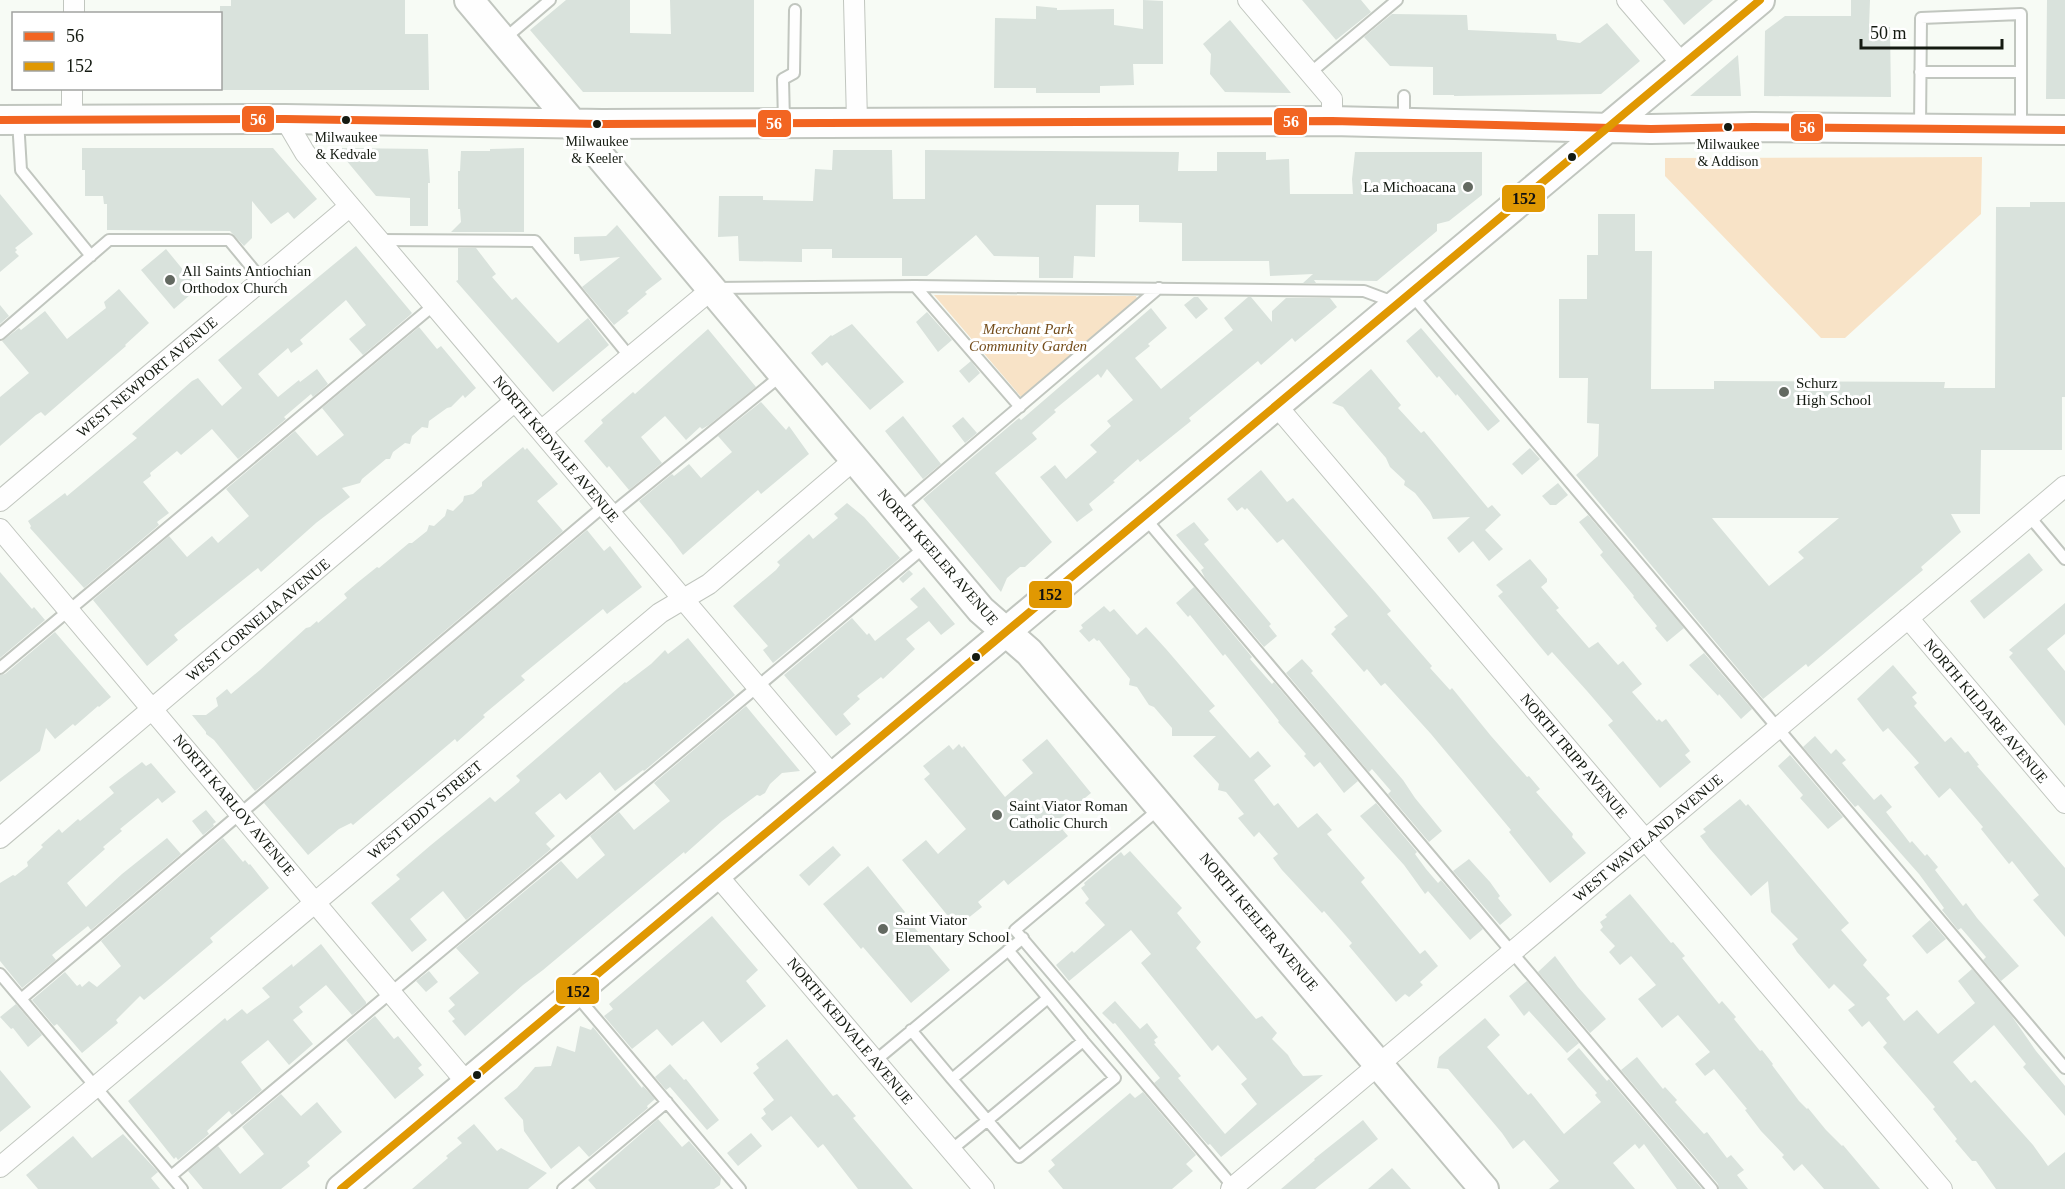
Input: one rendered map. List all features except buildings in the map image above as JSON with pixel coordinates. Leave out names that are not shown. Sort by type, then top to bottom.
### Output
[{"type":"street","name":"NORTH KEELER AVENUE","points":[[469,0],[981,610],[1029,652],[1484,1189]]},
{"type":"street","points":[[854,0],[858,122]]},
{"type":"street","points":[[1248,0],[1332,99],[1332,121]]},
{"type":"street","points":[[1627,0],[1683,65]]},
{"type":"street","points":[[341,1189],[1760,0]]},
{"type":"street","points":[[72,90],[72,120]]},
{"type":"street","points":[[9,120],[285,119],[573,124],[1332,121],[1404,110],[1609,127],[2065,130]]},
{"type":"street","name":"NORTH KEDVALE AVENUE","points":[[285,119],[305,153],[833,776]]},
{"type":"street","name":"WEST NEWPORT AVENUE","points":[[0,501],[350,206]]},
{"type":"street","points":[[541,431],[712,289]]},
{"type":"street","name":"WEST CORNELIA AVENUE","points":[[0,838],[515,401]]},
{"type":"street","name":"NORTH TRIPP AVENUE","points":[[1276,405],[1942,1189]]},
{"type":"street","name":"WEST EDDY STREET","points":[[0,1167],[660,613],[709,584],[855,459]]},
{"type":"street","name":"WEST WAVELAND AVENUE","points":[[1233,1188],[2065,486]]},
{"type":"street","name":"NORTH KARLOV AVENUE","points":[[0,529],[467,1083]]},
{"type":"street","name":"NORTH KILDARE AVENUE","points":[[1908,618],[2065,803]]},
{"type":"street","name":"NORTH KEDVALE AVENUE","points":[[716,874],[984,1189]]},
{"type":"lane","points":[[503,40],[550,0]]},
{"type":"lane","points":[[1310,73],[1397,0]]},
{"type":"lane","points":[[784,122],[783,79],[794,73],[795,10]]},
{"type":"lane","points":[[1920,130],[1921,18],[2021,14],[2020,129]]},
{"type":"lane","points":[[1920,72],[2021,72]]},
{"type":"lane","points":[[9,120],[21,170],[91,256]]},
{"type":"lane","points":[[0,334],[109,240],[229,240],[262,280]]},
{"type":"lane","points":[[379,240],[535,241],[630,357]]},
{"type":"lane","points":[[915,286],[1020,407]]},
{"type":"lane","points":[[712,289],[915,286],[1159,288],[1364,291],[1404,298],[1778,728],[2065,1068]]},
{"type":"lane","points":[[897,510],[1159,288]]},
{"type":"lane","points":[[0,668],[434,305]]},
{"type":"lane","points":[[21,999],[240,813],[608,510],[783,374]]},
{"type":"lane","points":[[1143,516],[1712,1189]]},
{"type":"lane","points":[[2029,516],[2065,559]]},
{"type":"lane","points":[[171,1176],[927,545]]},
{"type":"lane","points":[[1162,807],[1015,930],[1233,1188]]},
{"type":"lane","points":[[875,1060],[1023,938]]},
{"type":"lane","points":[[911,1030],[1019,1157],[1115,1078],[1008,950]]},
{"type":"lane","points":[[0,974],[182,1189]]},
{"type":"lane","points":[[574,993],[740,1189]]},
{"type":"lane","points":[[952,1079],[1048,998]]},
{"type":"lane","points":[[951,1150],[1083,1041]]},
{"type":"lane","points":[[563,1189],[667,1102]]},
{"type":"green space","points":[[1982,157],[1981,214],[1845,338],[1821,338],[1665,176],[1665,158]]},
{"type":"green space","name":"Merchant Park Community Garden","points":[[934,295],[1136,296],[1138,300],[1022,398]]},
{"type":"transit line","name":"152","points":[[341,1189],[1760,0]]},
{"type":"transit line","name":"56","points":[[0,120],[285,119],[602,124],[1332,121],[1651,129],[1753,127],[2065,130]]},
{"type":"place","name":"Milwaukee & Kedvale","points":[[346,120]]},
{"type":"place","name":"Milwaukee & Keeler","points":[[597,124]]},
{"type":"place","name":"Milwaukee & Addison","points":[[1728,127]]},
{"type":"place","name":"La Michoacana","points":[[1468,187]]},
{"type":"place","name":"All Saints Antiochian Orthodox Church","points":[[170,280]]},
{"type":"place","name":"Schurz High School","points":[[1784,392]]},
{"type":"place","name":"Saint Viator Roman Catholic Church","points":[[997,815]]},
{"type":"place","name":"Saint Viator Elementary School","points":[[883,929]]}]
